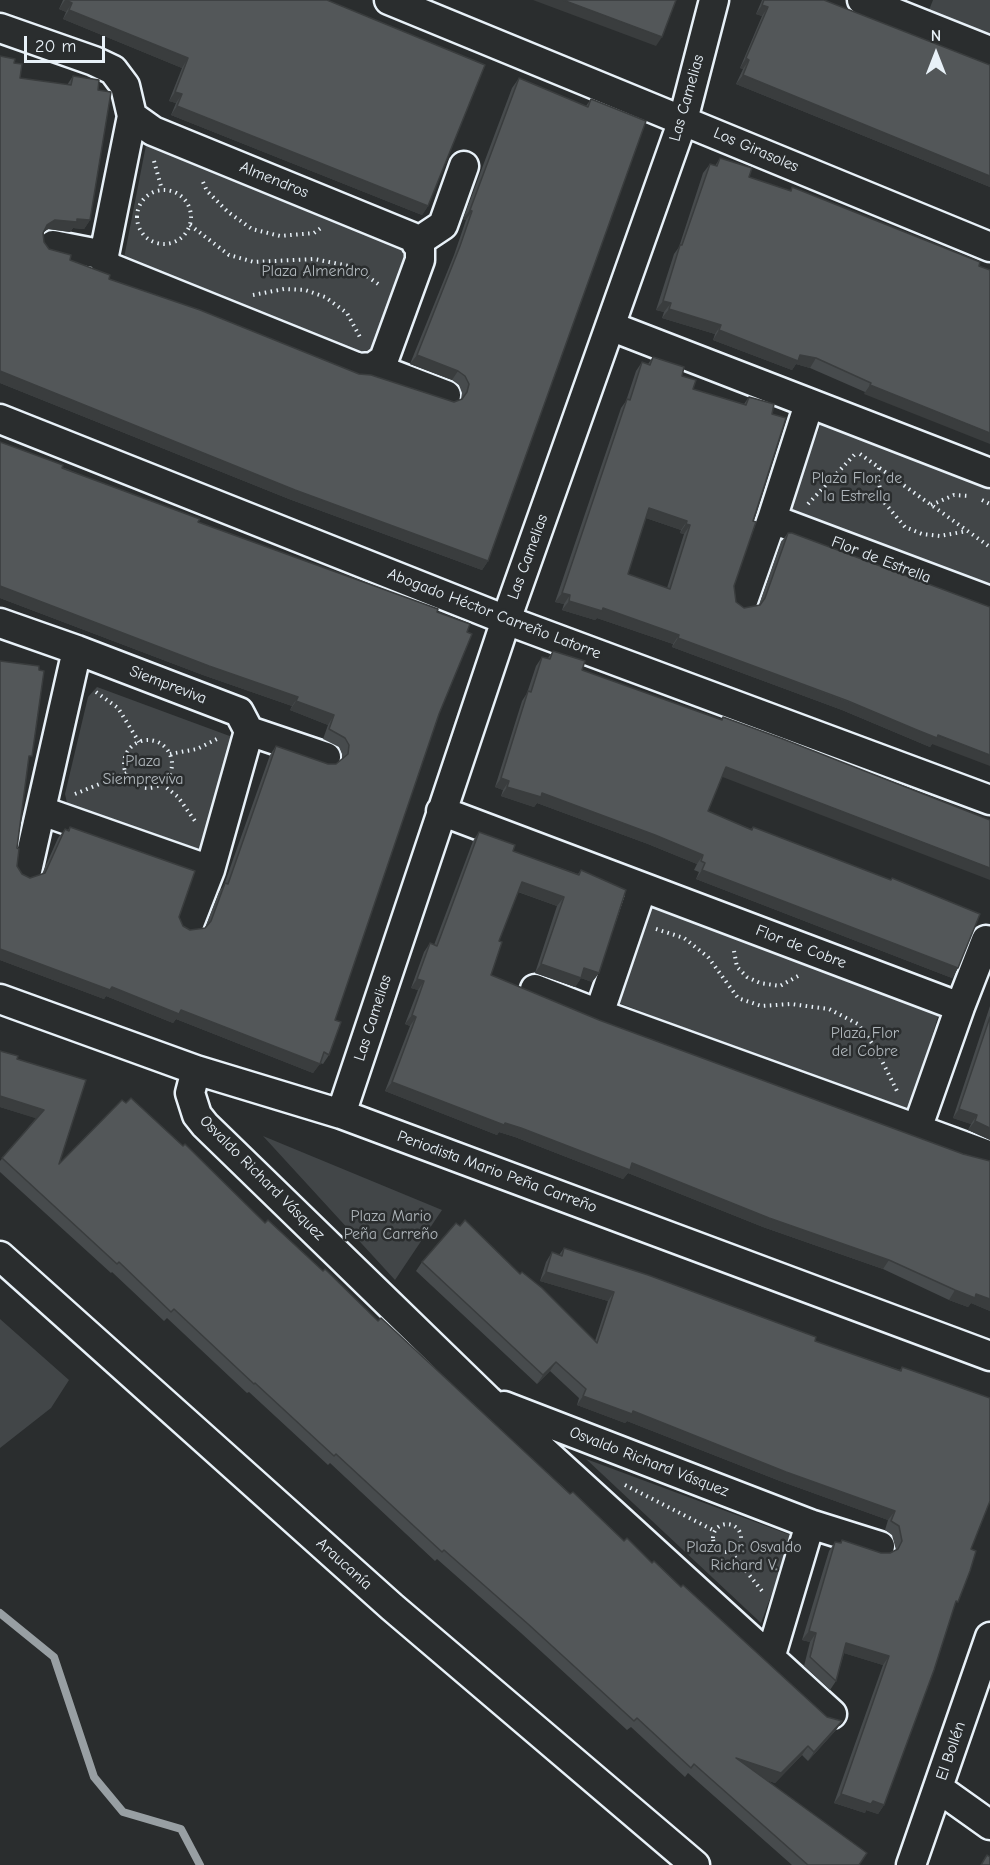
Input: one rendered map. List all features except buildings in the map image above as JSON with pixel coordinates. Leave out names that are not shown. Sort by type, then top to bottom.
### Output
[{"type":"street","name":"Los Girasoles","points":[[389,0],[990,247]]},
{"type":"street","name":"Las Camelias","points":[[340,1114],[506,620],[683,120],[714,0]]},
{"type":"street","points":[[862,0],[910,9],[990,51]]},
{"type":"street","points":[[0,28],[53,45],[113,70],[125,86],[132,116],[104,255],[105,262],[111,268],[359,368],[368,367],[384,359],[420,260],[420,248],[416,243],[443,225],[464,166]]},
{"type":"street","name":"Almendros","points":[[132,116],[153,131],[412,237],[416,243]]},
{"type":"street","points":[[53,245],[104,255]]},
{"type":"street","points":[[610,326],[990,473]]},
{"type":"street","points":[[368,367],[446,395]]},
{"type":"street","points":[[743,601],[780,522],[809,404]]},
{"type":"street","name":"Abogado Héctor Carreño Latorre","points":[[0,419],[506,620],[990,800]]},
{"type":"street","name":"Flor de Estrella","points":[[780,522],[990,601]]},
{"type":"street","name":"Siempreviva","points":[[0,622],[77,650],[326,757]]},
{"type":"street","points":[[27,870],[45,812],[69,677],[77,650]]},
{"type":"street","points":[[189,924],[210,870],[244,721]]},
{"type":"street","points":[[45,812],[210,870]]},
{"type":"street","name":"Flor de Cobre","points":[[441,812],[960,1007]]},
{"type":"street","points":[[598,1014],[642,888]]},
{"type":"street","points":[[913,1127],[986,940]]},
{"type":"street","points":[[535,989],[988,1155]]},
{"type":"street","name":"Periodista Mario Peña Carreño","points":[[0,999],[196,1071],[340,1114],[990,1356]]},
{"type":"street","name":"Osvaldo Richard Vásquez","points":[[196,1071],[190,1093],[197,1115],[205,1125],[488,1400],[771,1655],[832,1714]]},
{"type":"street","name":"Araucanía","points":[[0,1256],[392,1607],[694,1865]]},
{"type":"street","name":"Osvaldo Richard Vásquez","points":[[488,1400],[810,1524],[880,1546]]},
{"type":"street","points":[[771,1655],[810,1524]]},
{"type":"street","name":"El Bollén","points":[[911,1865],[990,1636]]},
{"type":"street","points":[[938,1788],[990,1825]]},
{"type":"path","points":[[207,153],[201,174],[207,191],[228,213],[252,229],[280,236],[314,233],[331,222],[341,208]]},
{"type":"path","points":[[171,191],[185,200],[191,217],[190,225],[179,239],[162,244],[146,237],[141,230],[138,212],[141,204],[154,192],[171,191]]},
{"type":"path","points":[[190,225],[229,255],[254,262],[314,259],[354,267],[380,285],[398,304],[401,314]]},
{"type":"path","points":[[233,317],[243,301],[257,292],[284,289],[305,290],[325,297],[347,313],[364,347],[368,367]]},
{"type":"path","points":[[849,446],[990,547]]},
{"type":"path","points":[[780,522],[857,452]]},
{"type":"path","points":[[879,468],[878,480],[883,501],[905,526],[922,534],[940,536],[967,531]]},
{"type":"path","points":[[931,505],[954,495],[975,496],[990,504]]},
{"type":"path","points":[[69,677],[118,708],[139,742]]},
{"type":"path","points":[[170,754],[197,749],[219,738],[244,721]]},
{"type":"path","points":[[155,741],[170,754],[171,772],[162,784],[155,787],[140,786],[127,773],[127,753],[139,742],[155,741]]},
{"type":"path","points":[[45,812],[81,790],[127,773]]},
{"type":"path","points":[[162,784],[178,797],[196,825]]},
{"type":"path","points":[[628,929],[653,928],[684,938],[708,957],[726,985],[738,998],[761,1006],[791,1004],[829,1009],[858,1024],[876,1048],[913,1127]]},
{"type":"path","points":[[734,946],[737,967],[747,976],[760,983],[780,986],[795,980],[803,972],[814,952]]},
{"type":"path","points":[[731,1552],[741,1543],[740,1534],[731,1525],[721,1526],[715,1531],[713,1541],[717,1549],[731,1552],[782,1617]]},
{"type":"green space","points":[[933,0],[990,0],[990,34],[929,10]]},
{"type":"green space","name":"Plaza Almendro","points":[[148,135],[411,243],[378,354],[364,359],[124,258]]},
{"type":"green space","name":"Plaza Flor de la Estrella","points":[[821,423],[990,490],[990,585],[789,511]]},
{"type":"green space","name":"Plaza Siempreviva","points":[[97,687],[235,738],[238,750],[199,856],[69,812],[65,794],[88,697]]},
{"type":"green space","name":"Plaza Flor del Cobre","points":[[652,907],[939,1013],[908,1114],[619,1003]]},
{"type":"green space","name":"Plaza Mario Peña Carreño","points":[[263,1136],[442,1210],[395,1280]]},
{"type":"green space","points":[[0,1319],[69,1380],[51,1408],[0,1448]]},
{"type":"green space","name":"Plaza Dr. Osvaldo Richard V.","points":[[586,1459],[793,1536],[761,1623]]},
{"type":"waterway","points":[[0,1613],[54,1657],[94,1777],[123,1812],[181,1829],[200,1865]]}]
